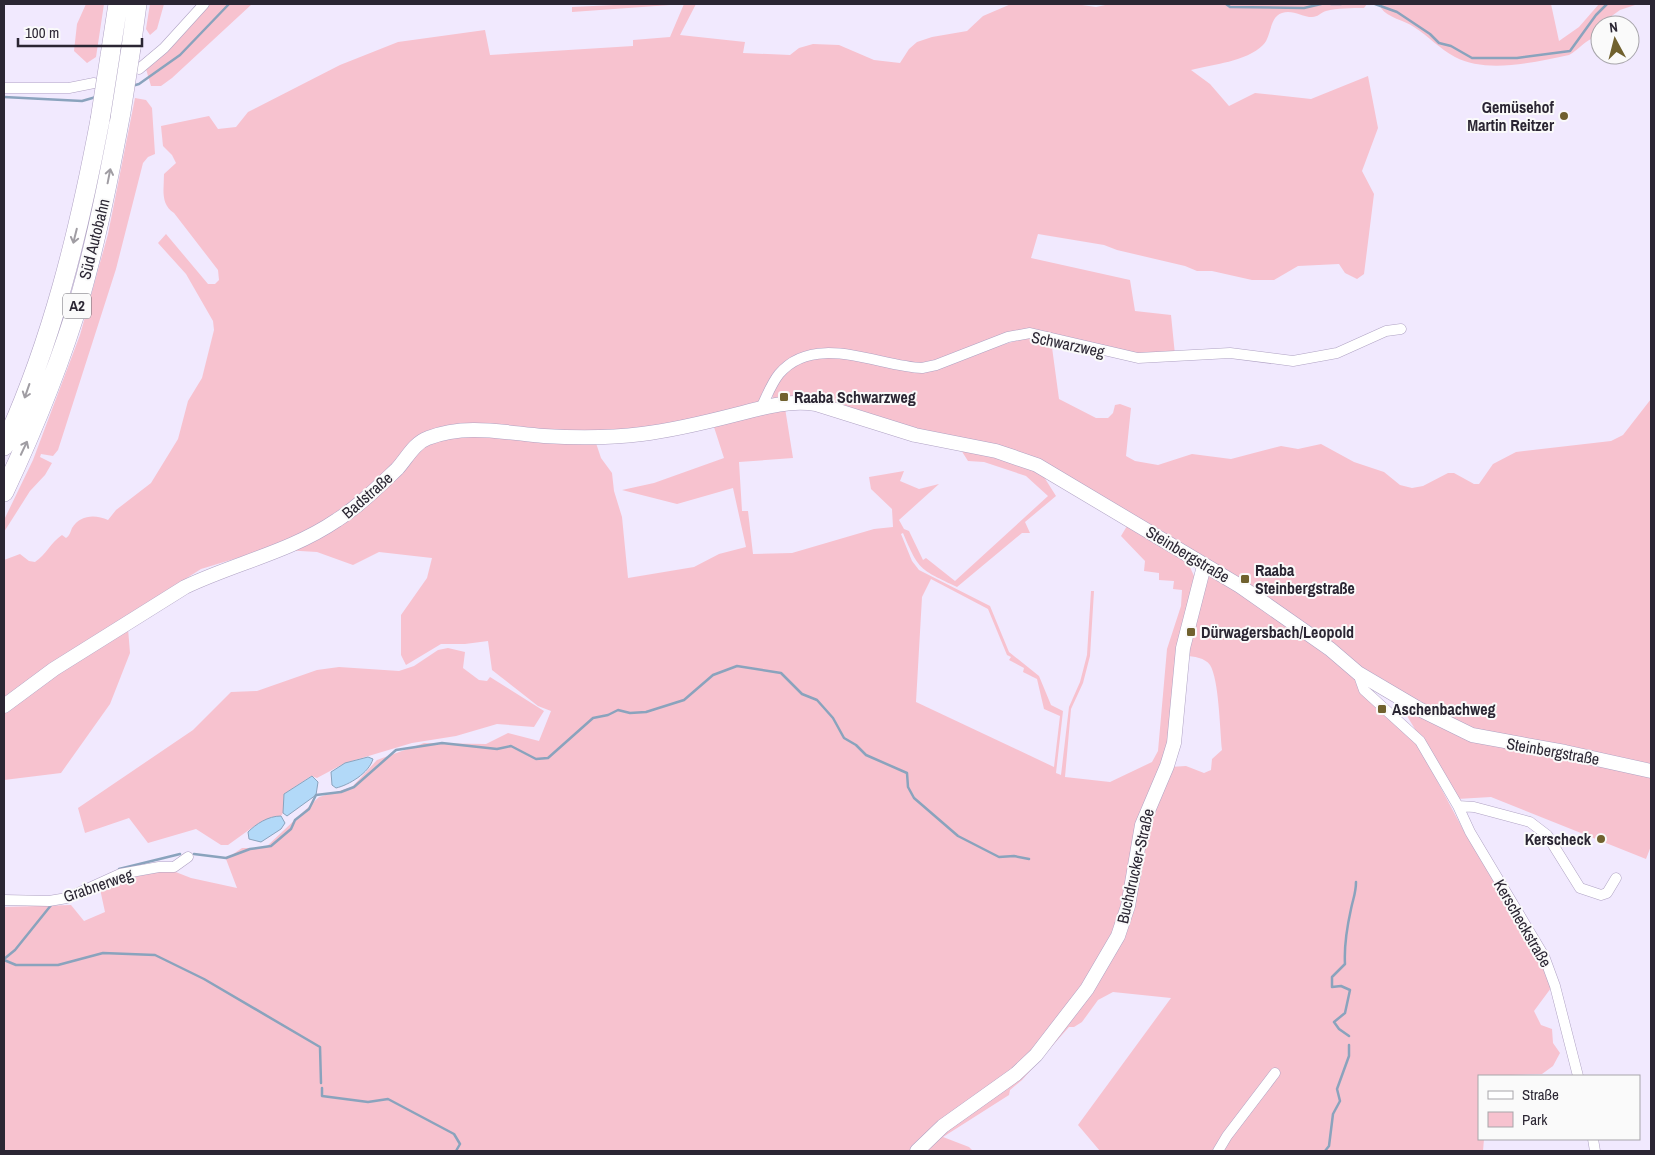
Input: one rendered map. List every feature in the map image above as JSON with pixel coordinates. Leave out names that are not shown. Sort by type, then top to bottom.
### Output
[{"type":"highway","name":"Süd Autobahn","points":[[4,446],[19,413],[64,284],[87,189],[118,4]]},
{"type":"highway","name":"Süd Autobahn","points":[[4,492],[36,422],[81,294],[106,190],[121,112],[137,4]]},
{"type":"street","points":[[139,69],[164,48],[204,4]]},
{"type":"street","points":[[4,88],[69,88],[94,83]]},
{"type":"street","name":"Schwarzweg","points":[[762,408],[772,384],[788,365],[801,358],[826,352],[922,368],[936,365],[1008,337],[1030,333],[1138,358],[1230,352],[1293,361],[1337,354],[1386,331],[1401,328]]},
{"type":"street","name":"Steinbergstraße","points":[[762,408],[792,402],[816,404],[915,435],[1018,457],[1063,479],[1204,566],[1240,586],[1330,649],[1358,673],[1419,709],[1472,735],[1565,752],[1651,771]]},
{"type":"street","name":"Badstraße","points":[[4,706],[71,659],[185,586],[204,577],[272,555],[336,521],[369,496],[402,463],[419,442],[427,438],[467,430],[545,436],[642,434],[693,425],[762,408]]},
{"type":"street","name":"Buchdrucker-Straße","points":[[918,1151],[943,1126],[1016,1074],[1036,1055],[1087,989],[1118,936],[1128,906],[1142,825],[1167,766],[1174,743],[1183,648],[1204,566]]},
{"type":"street","name":"Kerscheckstraße","points":[[1358,673],[1364,690],[1420,741],[1458,806],[1470,832],[1548,964],[1578,1075]]},
{"type":"street","points":[[1458,806],[1474,807],[1530,822],[1547,835],[1580,888],[1601,896],[1607,892],[1616,878]]},
{"type":"street","name":"Grabnerweg","points":[[4,900],[48,901],[67,898],[120,874],[159,866],[174,867],[188,857]]},
{"type":"street","points":[[1218,1151],[1227,1136],[1275,1073]]},
{"type":"green space","points":[[86,4],[104,4],[96,57],[87,63],[74,51],[77,24]]},
{"type":"green space","points":[[150,4],[164,4],[157,29],[150,35],[146,29]]},
{"type":"green space","points":[[209,4],[252,4],[172,78],[161,86],[151,86],[146,69]]},
{"type":"green space","points":[[635,4],[684,4],[572,12],[572,7]]},
{"type":"green space","points":[[684,4],[696,4],[680,35],[745,42],[743,53],[790,55],[799,48],[813,44],[839,45],[874,60],[900,63],[909,49],[917,42],[932,37],[967,31],[983,16],[1011,4],[1075,4],[1096,7],[1110,4],[1367,4],[1364,8],[1330,10],[1314,17],[1290,12],[1282,13],[1275,18],[1266,41],[1256,51],[1229,62],[1191,70],[1210,84],[1229,106],[1255,93],[1311,99],[1368,76],[1378,128],[1362,171],[1374,194],[1364,274],[1357,279],[1345,273],[1339,264],[1298,266],[1274,280],[1252,280],[1212,271],[1197,271],[1185,266],[1117,250],[1104,245],[1038,234],[1031,258],[1130,280],[1135,311],[1171,315],[1175,355],[1149,357],[1030,331],[929,365],[841,352],[800,356],[761,404],[595,440],[601,458],[612,473],[614,491],[622,517],[628,578],[694,567],[719,554],[746,547],[733,488],[677,504],[622,490],[654,483],[724,458],[713,424],[785,408],[793,458],[739,462],[742,511],[748,511],[753,554],[792,553],[874,529],[893,527],[892,509],[871,489],[869,477],[904,471],[900,481],[919,489],[939,484],[899,520],[904,529],[909,531],[923,560],[926,558],[955,581],[1048,496],[1026,476],[984,462],[968,461],[961,450],[1018,461],[1044,477],[1056,496],[1025,522],[1030,533],[1022,533],[957,587],[922,568],[913,555],[903,533],[901,534],[912,561],[919,570],[990,606],[1009,652],[1039,676],[1051,705],[1063,711],[1056,773],[1061,775],[1069,707],[1080,682],[1087,655],[1091,591],[1094,591],[1090,656],[1083,683],[1071,709],[1065,777],[1110,782],[1152,762],[1158,751],[1167,649],[1181,606],[1182,590],[1173,589],[1174,581],[1159,580],[1159,573],[1144,571],[1145,561],[1121,536],[1127,526],[1188,563],[1195,578],[1174,717],[1125,905],[1099,964],[1040,1046],[913,1151],[4,1151],[4,907],[71,905],[84,921],[105,912],[100,889],[112,880],[168,869],[191,878],[237,888],[226,859],[242,848],[265,848],[319,797],[352,787],[377,760],[424,743],[486,744],[508,733],[539,741],[551,711],[538,706],[492,670],[488,641],[465,644],[441,644],[406,665],[401,655],[401,615],[427,578],[432,558],[379,552],[353,565],[317,552],[267,549],[201,569],[127,616],[130,653],[110,704],[61,773],[4,780],[4,560],[20,554],[29,561],[35,562],[58,538],[62,535],[66,538],[79,520],[93,516],[108,520],[116,510],[151,483],[178,439],[188,401],[202,378],[214,330],[213,321],[186,274],[158,243],[166,234],[208,284],[215,284],[219,280],[218,270],[165,201],[163,191],[164,174],[176,163],[172,155],[163,146],[161,126],[209,116],[218,129],[236,127],[248,112],[340,65],[398,42],[485,30],[490,55],[633,46],[633,40],[670,37]],"holes":[[[931,579],[988,609],[1007,655],[1011,657],[1009,660],[1024,668],[1023,672],[1037,679],[1044,709],[1060,716],[1054,767],[916,702],[922,597]]]},
{"type":"green space","points":[[1381,4],[1551,4],[1559,41],[1579,27],[1599,4],[1638,4],[1620,10],[1613,15],[1590,15],[1590,40],[1569,55],[1526,63],[1496,66],[1468,62],[1455,57],[1414,27],[1388,14],[1381,8]]},
{"type":"green space","points":[[135,98],[146,100],[152,108],[155,154],[148,157],[143,163],[116,269],[58,450],[53,456],[41,454],[40,457],[52,463],[45,475],[30,491],[4,532],[4,520],[33,460],[80,335],[108,234]]},
{"type":"green space","points":[[1029,337],[1051,340],[1059,399],[1096,418],[1108,418],[1113,413],[1115,405],[1120,404],[1131,408],[1126,456],[1135,461],[1158,465],[1192,454],[1231,459],[1281,446],[1298,449],[1321,444],[1354,462],[1384,472],[1400,485],[1412,488],[1423,486],[1448,473],[1454,473],[1474,484],[1479,484],[1493,464],[1516,452],[1611,441],[1623,435],[1651,399],[1651,846],[1646,859],[1491,797],[1457,799],[1386,681],[1330,649],[1065,476],[772,400],[775,385],[782,375],[802,361],[826,355],[912,371]]},
{"type":"green space","points":[[1204,566],[1353,675],[1360,692],[1417,743],[1466,835],[1540,958],[1551,988],[1534,1011],[1541,1025],[1552,1029],[1553,1043],[1560,1053],[1553,1066],[1542,1074],[1478,1075],[1478,1140],[1484,1140],[1483,1151],[1100,1151],[1078,1125],[1171,998],[1113,992],[1098,1000],[1082,1022],[1074,1027],[1069,1027],[1022,1080],[1010,1090],[1009,1095],[943,1137],[969,1147],[973,1151],[923,1151],[931,1142],[996,1092],[1105,967],[1146,826],[1170,767],[1186,766],[1204,773],[1211,770],[1212,759],[1222,750],[1217,693],[1213,672],[1210,665],[1202,659],[1185,656]]},
{"type":"green space","points":[[448,648],[465,652],[463,668],[479,680],[487,681],[490,677],[544,711],[534,727],[497,724],[456,736],[412,743],[345,763],[317,778],[311,776],[284,794],[283,813],[281,816],[253,827],[228,845],[221,845],[196,829],[148,843],[129,818],[85,833],[78,808],[193,730],[231,692],[257,691],[317,670],[339,667],[399,671],[414,666],[438,650]]},
{"type":"water","points":[[368,757],[373,759],[371,764],[358,778],[336,788],[332,785],[331,772],[345,763]]},
{"type":"water","points":[[312,776],[318,782],[316,795],[287,816],[283,813],[284,794]]},
{"type":"water","points":[[281,816],[285,823],[281,829],[261,842],[249,839],[248,832],[255,826],[267,819]]},
{"type":"waterway","points":[[132,86],[139,84],[180,55],[229,4]]},
{"type":"waterway","points":[[1226,4],[1230,7],[1304,8],[1321,4]]},
{"type":"waterway","points":[[1331,4],[1341,4]]},
{"type":"waterway","points":[[1375,4],[1397,12],[1430,34],[1439,43],[1451,46],[1472,58],[1517,58],[1570,51],[1596,15],[1607,4]]},
{"type":"waterway","points":[[4,97],[82,101],[96,97]]},
{"type":"waterway","points":[[194,854],[226,858],[250,849],[271,846],[291,829],[295,820],[309,809],[316,795],[341,792],[354,787],[396,750],[442,743],[497,749],[511,746],[536,759],[548,758],[593,718],[608,715],[618,710],[630,713],[646,712],[684,700],[713,675],[737,666],[781,673],[802,694],[817,700],[833,718],[844,738],[856,745],[866,755],[907,773],[908,787],[914,798],[958,836],[999,857],[1014,856],[1029,859]]},
{"type":"waterway","points":[[119,869],[180,854]]},
{"type":"waterway","points":[[1349,1036],[1339,1029],[1334,1022],[1345,1013],[1350,990],[1341,986],[1332,987],[1332,977],[1345,964],[1346,936],[1356,882]]},
{"type":"waterway","points":[[4,959],[15,950],[52,904]]},
{"type":"waterway","points":[[4,960],[16,965],[58,965],[103,953],[155,955],[204,979],[320,1047],[321,1083]]},
{"type":"waterway","points":[[1325,1151],[1329,1146],[1333,1114],[1340,1101],[1337,1089],[1349,1056],[1349,1045]]},
{"type":"waterway","points":[[322,1088],[322,1096],[368,1102],[388,1099],[454,1134],[460,1144],[456,1151]]},
{"type":"place","name":"Gemüsehof Martin Reitzer","points":[[1564,116]]},
{"type":"place","name":"Raaba Schwarzweg","points":[[784,397]]},
{"type":"place","name":"Raaba Steinbergstraße","points":[[1245,579]]},
{"type":"place","name":"Dürwagersbach/Leopold","points":[[1191,632]]},
{"type":"place","name":"Aschenbachweg","points":[[1382,709]]},
{"type":"place","name":"Kerscheck","points":[[1601,839]]}]
